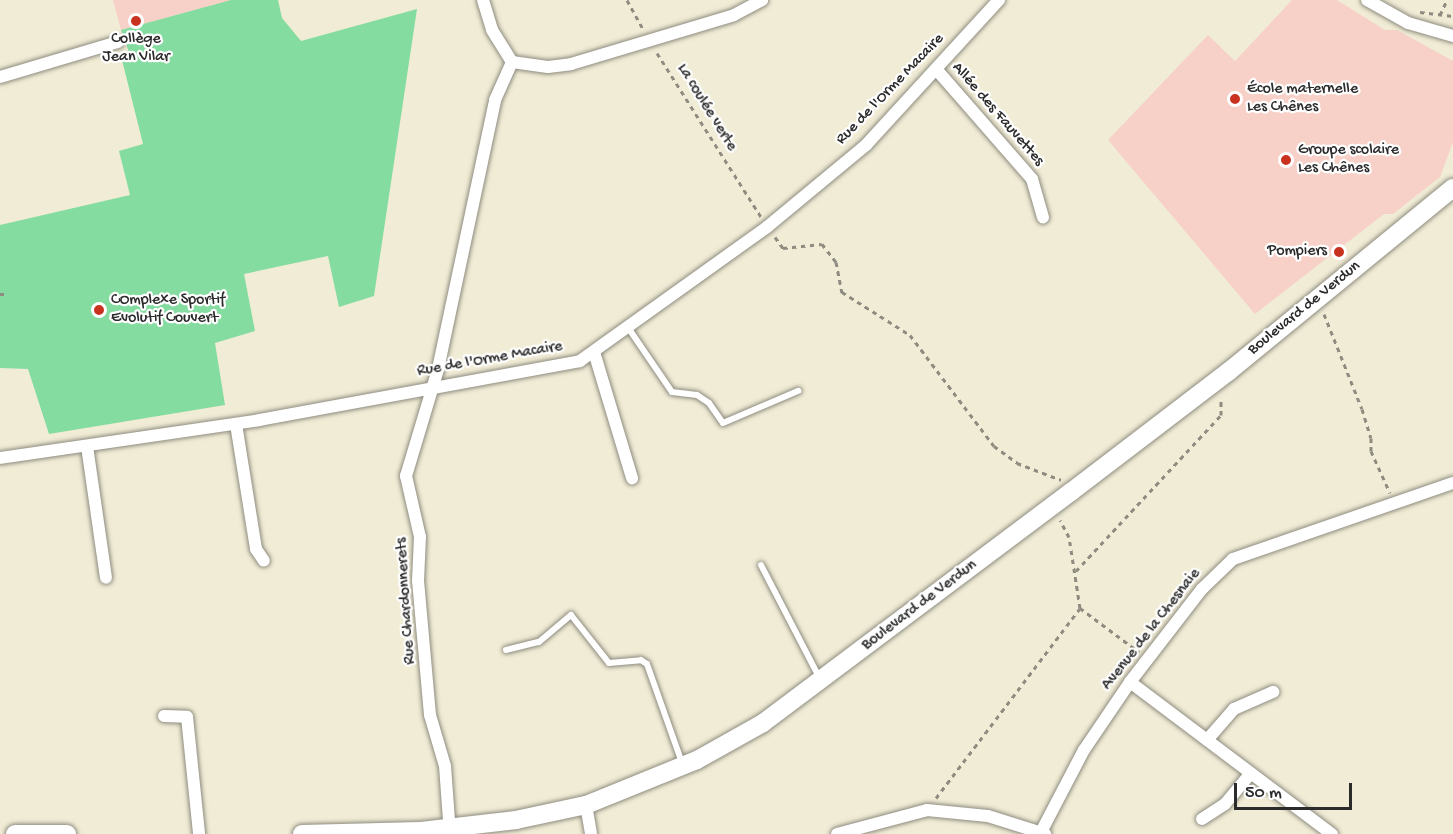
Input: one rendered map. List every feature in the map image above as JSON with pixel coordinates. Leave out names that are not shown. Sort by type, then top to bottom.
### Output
[{"type":"main road","name":"Boulevard de Verdun","points":[[302,834],[451,831],[586,805],[683,766],[763,723],[1071,492],[1453,188]]},
{"type":"main road","points":[[15,834],[67,834]]},
{"type":"street","points":[[483,0],[489,22],[512,62],[548,67],[572,63],[734,15],[762,0]]},
{"type":"street","name":"Rue de l'Orme Macaire","points":[[0,458],[236,424],[580,361],[628,329],[767,227],[866,145],[999,0]]},
{"type":"street","points":[[1367,0],[1431,30],[1453,36]]},
{"type":"street","points":[[0,77],[118,42]]},
{"type":"street","name":"Rue Chardonnerets","points":[[451,831],[445,766],[430,715],[418,581],[420,537],[406,476],[432,387],[495,100],[512,62]]},
{"type":"street","name":"Allée des Fauvettes","points":[[936,69],[1032,179],[1043,217]]},
{"type":"street","points":[[594,351],[632,477]]},
{"type":"street","points":[[236,424],[256,549],[264,561]]},
{"type":"street","points":[[87,446],[106,578]]},
{"type":"street","name":"Avenue de la Chesnaie","points":[[1042,834],[1084,750],[1130,682],[1202,589],[1233,559],[1453,483]]},
{"type":"street","points":[[1130,682],[1332,834]]},
{"type":"street","points":[[1207,740],[1234,709],[1273,692]]},
{"type":"street","points":[[164,716],[187,717],[199,834]]},
{"type":"street","points":[[1202,819],[1226,804],[1251,773]]},
{"type":"street","points":[[586,805],[591,834]]},
{"type":"street","points":[[837,834],[927,810],[988,816],[1042,834]]},
{"type":"lane","points":[[628,329],[672,392],[703,399],[723,423],[798,391]]},
{"type":"lane","points":[[761,566],[820,680]]},
{"type":"lane","points":[[506,650],[539,642],[571,615],[609,663],[641,660],[647,664],[683,766]]},
{"type":"path","name":"La coulée verte","points":[[627,0],[767,227],[783,248],[822,244],[836,262],[842,292],[910,335],[994,446],[1017,463],[1063,480],[1071,492]]},
{"type":"path","points":[[1431,30],[1447,0]]},
{"type":"path","points":[[1416,14],[1425,10],[1453,16]]},
{"type":"path","points":[[0,294],[5,294]]},
{"type":"path","points":[[1321,295],[1322,312],[1362,409],[1371,438],[1371,451],[1394,502]]},
{"type":"path","points":[[1076,572],[1221,415],[1223,405],[1219,394]]},
{"type":"path","points":[[927,810],[1080,608],[1069,537],[1058,518]]},
{"type":"path","points":[[1080,608],[1148,659]]},
{"type":"shaded area","name":"Collège Jean Vilar","points":[[113,0],[232,0],[121,30]]},
{"type":"shaded area","name":"Groupe scolaire Les Chênes","points":[[1292,0],[1337,0],[1385,30],[1397,30],[1453,61],[1453,142],[1440,177],[1393,214],[1384,214],[1255,314],[1108,140],[1208,35],[1235,61]]},
{"type":"green space","points":[[231,0],[278,0],[282,18],[301,41],[417,9],[374,296],[339,307],[328,256],[244,274],[255,331],[215,343],[225,405],[49,434],[28,369],[0,368],[0,225],[130,195],[119,151],[143,144],[122,60],[130,55],[121,30]]},
{"type":"place","name":"Collège Jean Vilar","points":[[136,21]]},
{"type":"place","name":"École maternelle Les Chênes","points":[[1235,99]]},
{"type":"place","name":"Groupe scolaire Les Chênes","points":[[1286,160]]},
{"type":"place","name":"Pompiers","points":[[1339,252]]},
{"type":"place","name":"COmplexe Sportif Evolutif Couvert","points":[[99,310]]}]
